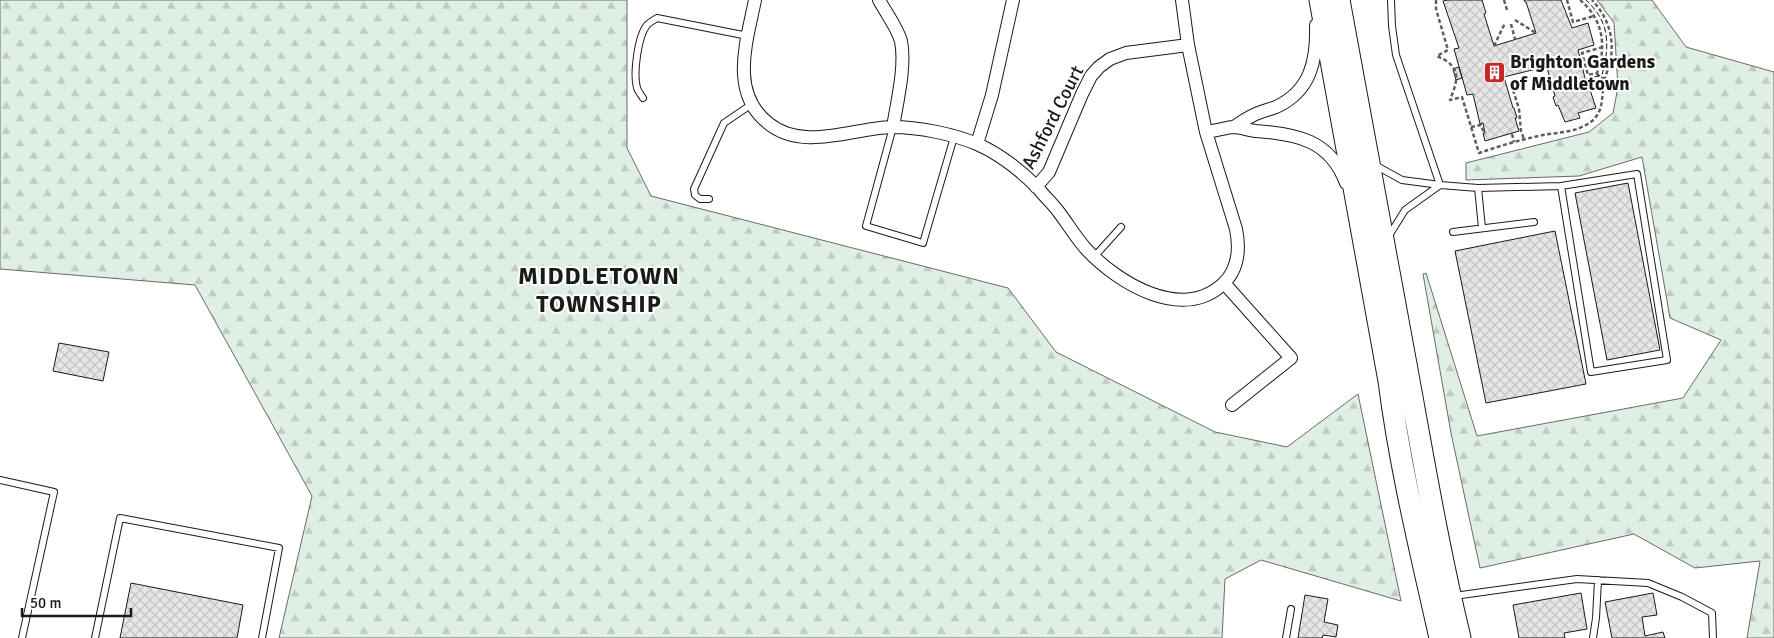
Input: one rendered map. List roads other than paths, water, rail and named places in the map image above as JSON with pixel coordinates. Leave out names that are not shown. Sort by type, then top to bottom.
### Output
[{"type":"highway","points":[[1320,0],[1389,381],[1393,416],[1418,543],[1440,638]]},
{"type":"highway","points":[[1340,2],[1383,246],[1450,596],[1460,638]]},
{"type":"street","points":[[755,0],[743,66],[744,83],[757,113],[768,124],[780,131],[807,137],[893,127],[918,129],[977,144],[1013,166],[1036,187],[1058,210],[1076,237],[1094,257],[1114,274],[1135,286],[1164,298],[1186,300],[1213,292],[1224,283],[1233,270],[1238,257],[1239,244],[1236,228],[1206,132],[1188,45],[1182,0]]},
{"type":"street","points":[[878,0],[894,25],[900,40],[902,53],[893,127]]},
{"type":"street","points":[[977,144],[992,95],[1013,0]]},
{"type":"street","points":[[1234,127],[1247,118],[1287,101],[1306,82],[1317,47],[1316,0]]},
{"type":"street","name":"Ashford Court","points":[[1036,187],[1049,172],[1082,94],[1091,76],[1099,67],[1110,59],[1126,53],[1188,45]]},
{"type":"street","points":[[1206,132],[1234,127],[1279,132],[1299,137],[1318,146],[1333,158],[1341,169],[1359,218]]},
{"type":"street","points":[[1224,283],[1291,358],[1232,405]]},
{"type":"lane","points":[[1391,0],[1396,55],[1440,185]]},
{"type":"lane","points":[[643,98],[638,89],[636,79],[638,50],[642,33],[648,23],[657,18],[748,36]]},
{"type":"lane","points":[[709,199],[700,199],[695,195],[694,189],[724,123],[752,104]]},
{"type":"lane","points":[[893,127],[866,226],[923,244],[954,137]]},
{"type":"lane","points":[[1368,162],[1402,180],[1478,188],[1561,186],[1637,174],[1667,360],[1591,372],[1561,186]]},
{"type":"lane","points":[[1383,246],[1405,210],[1440,185]]},
{"type":"lane","points":[[1478,188],[1482,228]]},
{"type":"lane","points":[[1454,232],[1534,222]]},
{"type":"lane","points":[[1094,257],[1121,227]]},
{"type":"lane","points":[[0,480],[54,492],[22,638]]},
{"type":"lane","points":[[95,638],[120,518],[279,548],[262,638]]},
{"type":"lane","points":[[1450,596],[1577,579],[1648,583],[1682,597],[1712,613],[1713,638]]},
{"type":"lane","points":[[1593,638],[1598,580]]},
{"type":"lane","points":[[1286,638],[1291,608]]},
{"type":"place","name":"Brighton Gardens of Middletown","points":[[1494,72]]},
{"type":"district","name":"MIDDLETOWN TOWNSHIP","points":[[599,290]]}]
